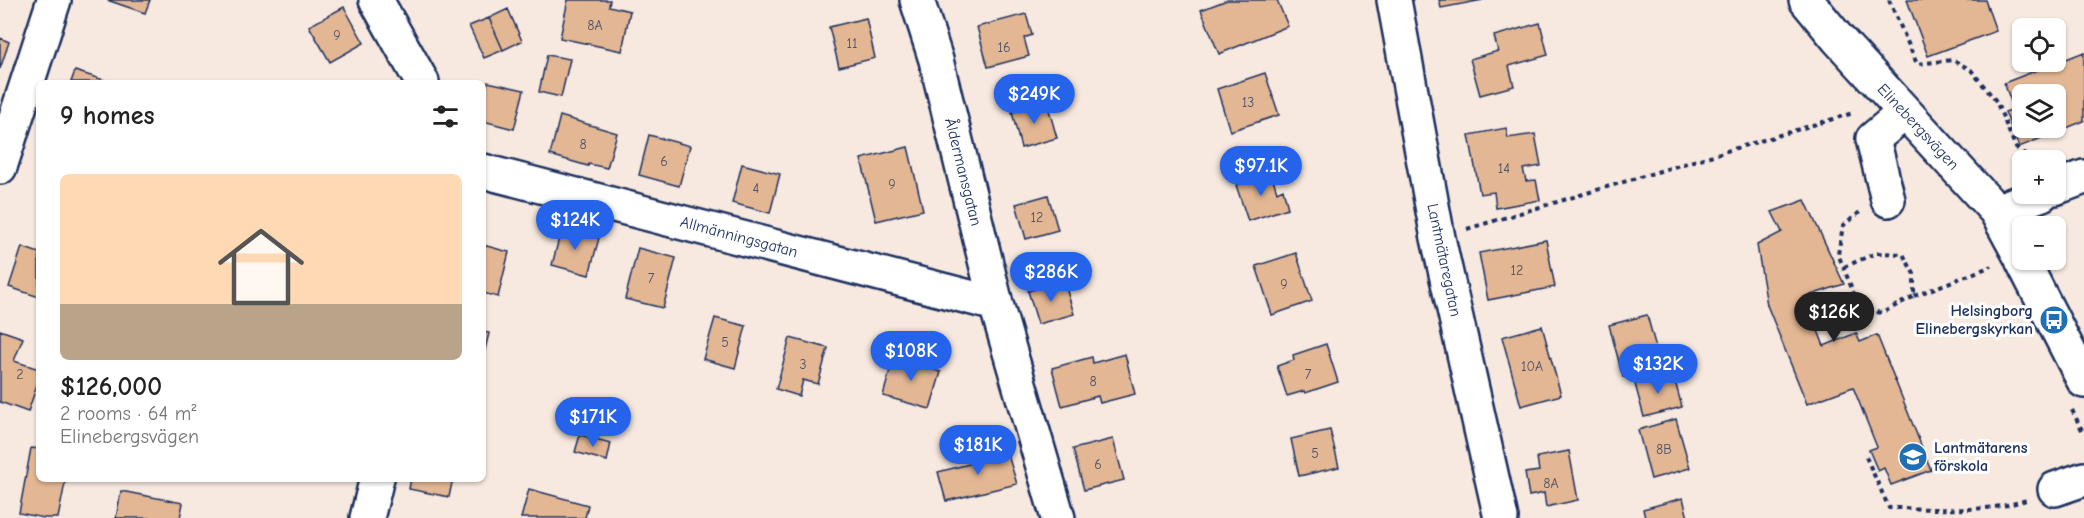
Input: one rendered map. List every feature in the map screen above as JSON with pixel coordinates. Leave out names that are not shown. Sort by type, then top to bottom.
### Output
[{"type":"street","points":[[0,167],[54,0]]},
{"type":"street","points":[[376,0],[421,80]]},
{"type":"street","name":"Åldermansgatan","points":[[917,0],[936,60],[996,304],[1058,518]]},
{"type":"street","name":"Lantmätaregatan","points":[[1394,0],[1438,238],[1501,518]]},
{"type":"street","name":"Elinebergsvägen","points":[[1806,0],[1899,107],[1996,211],[2012,258]]},
{"type":"street","points":[[1888,200],[1873,139],[1899,107]]},
{"type":"street","name":"Allmänningsgatan","points":[[486,172],[996,304]]},
{"type":"street","points":[[2066,184],[2084,177]]},
{"type":"street","points":[[1996,211],[2015,204]]},
{"type":"street","name":"Elinebergsvägen","points":[[2018,270],[2084,381]]},
{"type":"street","points":[[367,518],[376,482]]},
{"type":"path","points":[[1890,0],[1917,64]]},
{"type":"path","points":[[1913,70],[1917,64],[1953,60],[1971,70],[1996,101],[2016,147],[2020,150]]},
{"type":"path","points":[[1438,238],[1899,107]]},
{"type":"path","points":[[1888,200],[1860,212],[1843,226],[1838,254],[1860,309],[1882,313],[1914,296],[2012,261]]},
{"type":"path","points":[[1844,267],[1876,253],[1903,254],[1914,274],[1914,296]]},
{"type":"path","points":[[1866,457],[1890,508],[1968,509],[2012,504],[2069,484]]},
{"type":"building","points":[[107,0],[150,0],[145,13]]},
{"type":"building","points":[[568,0],[610,0],[609,6],[630,11],[622,51],[560,38]]},
{"type":"building","points":[[1227,0],[1277,0],[1288,26],[1219,54],[1201,10]]},
{"type":"building","points":[[1439,0],[1483,0],[1441,8]]},
{"type":"building","points":[[1907,0],[1985,0],[1996,31],[1928,56]]},
{"type":"building","points":[[344,7],[364,43],[330,62],[309,26]]},
{"type":"building","points":[[508,9],[522,41],[503,50],[489,18]]},
{"type":"building","points":[[1026,14],[1032,35],[1024,38],[1029,56],[988,67],[977,27]]},
{"type":"building","points":[[489,18],[503,50],[484,58],[469,26]]},
{"type":"building","points":[[866,18],[875,58],[839,67],[829,27]]},
{"type":"building","points":[[1540,23],[1548,55],[1509,66],[1514,86],[1480,95],[1470,59],[1498,51],[1494,36]]},
{"type":"building","points":[[0,38],[9,42],[0,69]]},
{"type":"building","points":[[2084,52],[2084,121],[2066,128],[2066,84],[2012,84],[2012,104],[2004,83],[2032,72],[2066,72],[2066,59]]},
{"type":"building","points":[[547,55],[570,59],[561,97],[539,92]]},
{"type":"building","points":[[75,71],[104,80],[72,80]]},
{"type":"building","points":[[1265,73],[1279,115],[1230,131],[1217,89]]},
{"type":"building","points":[[488,82],[524,90],[514,129],[486,122]]},
{"type":"building","points":[[1047,103],[1057,138],[1021,148],[1012,112]]},
{"type":"building","points":[[2012,110],[2012,130],[2005,112]]},
{"type":"building","points":[[560,116],[617,133],[607,168],[589,164],[588,166],[550,155]]},
{"type":"building","points":[[1506,128],[1508,138],[1535,134],[1541,166],[1523,169],[1526,181],[1536,180],[1540,200],[1496,208],[1494,192],[1480,194],[1469,135]]},
{"type":"building","points":[[649,135],[690,146],[679,186],[639,175]]},
{"type":"building","points":[[2015,138],[2042,138],[2019,147]]},
{"type":"building","points":[[908,147],[923,210],[876,221],[861,159]]},
{"type":"building","points":[[742,164],[780,174],[770,213],[732,203]]},
{"type":"building","points":[[1271,173],[1277,192],[1283,189],[1288,208],[1248,221],[1236,185]]},
{"type":"building","points":[[1048,195],[1058,230],[1026,239],[1016,204]]},
{"type":"building","points":[[1805,200],[1844,284],[1805,297],[1824,346],[1856,333],[1860,342],[1877,335],[1931,470],[1891,485],[1884,468],[1878,471],[1869,450],[1877,447],[1853,387],[1807,404],[1767,305],[1757,245],[1782,232],[1772,212]]},
{"type":"building","points":[[562,227],[599,238],[589,275],[552,265]]},
{"type":"building","points":[[1546,240],[1555,287],[1488,300],[1479,253]]},
{"type":"building","points":[[486,246],[509,252],[498,297],[486,294]]},
{"type":"building","points":[[22,247],[36,252],[36,296],[9,287]]},
{"type":"building","points":[[638,248],[676,258],[663,308],[625,299]]},
{"type":"building","points":[[1296,253],[1312,301],[1272,315],[1256,266]]},
{"type":"building","points":[[1064,281],[1074,314],[1038,324],[1028,291]]},
{"type":"building","points":[[1647,315],[1661,366],[1623,377],[1609,325]]},
{"type":"building","points":[[715,318],[746,326],[735,368],[703,359]]},
{"type":"building","points":[[1542,326],[1561,395],[1521,406],[1502,337]]},
{"type":"building","points":[[0,330],[23,338],[14,361],[36,368],[36,388],[28,412],[0,402]]},
{"type":"building","points":[[790,338],[828,348],[818,384],[803,380],[799,396],[776,389]]},
{"type":"building","points":[[1326,344],[1338,382],[1305,393],[1304,391],[1287,396],[1277,366],[1294,360],[1293,355]]},
{"type":"building","points":[[895,351],[916,358],[915,365],[941,372],[930,409],[883,396]]},
{"type":"building","points":[[1125,354],[1135,394],[1100,403],[1098,396],[1062,406],[1052,368],[1092,357],[1093,363]]},
{"type":"building","points":[[1673,374],[1682,407],[1644,417],[1635,384]]},
{"type":"building","points":[[1676,419],[1690,468],[1651,479],[1638,430]]},
{"type":"building","points":[[1330,430],[1339,467],[1299,476],[1291,439]]},
{"type":"building","points":[[580,435],[611,443],[607,461],[575,452]]},
{"type":"building","points":[[1113,439],[1124,480],[1084,490],[1073,449]]},
{"type":"building","points":[[31,448],[36,449],[36,482],[65,482],[58,518],[19,513]]},
{"type":"building","points":[[1003,448],[1006,456],[1008,455],[1017,484],[946,501],[938,472],[973,463],[971,457]]},
{"type":"building","points":[[1569,451],[1578,500],[1546,507],[1544,493],[1529,496],[1525,473],[1539,471],[1537,457]]},
{"type":"building","points":[[410,482],[452,482],[449,497],[409,489]]},
{"type":"building","points":[[529,489],[588,505],[585,518],[521,518]]},
{"type":"building","points":[[121,491],[183,503],[180,518],[116,518]]},
{"type":"building","points":[[1683,498],[1688,518],[1645,518],[1643,509]]},
{"type":"place","name":"Helsingborg Elinebergskyrkan","points":[[2054,320]]},
{"type":"place","name":"Lantmätarens förskola","points":[[1913,457]]}]
